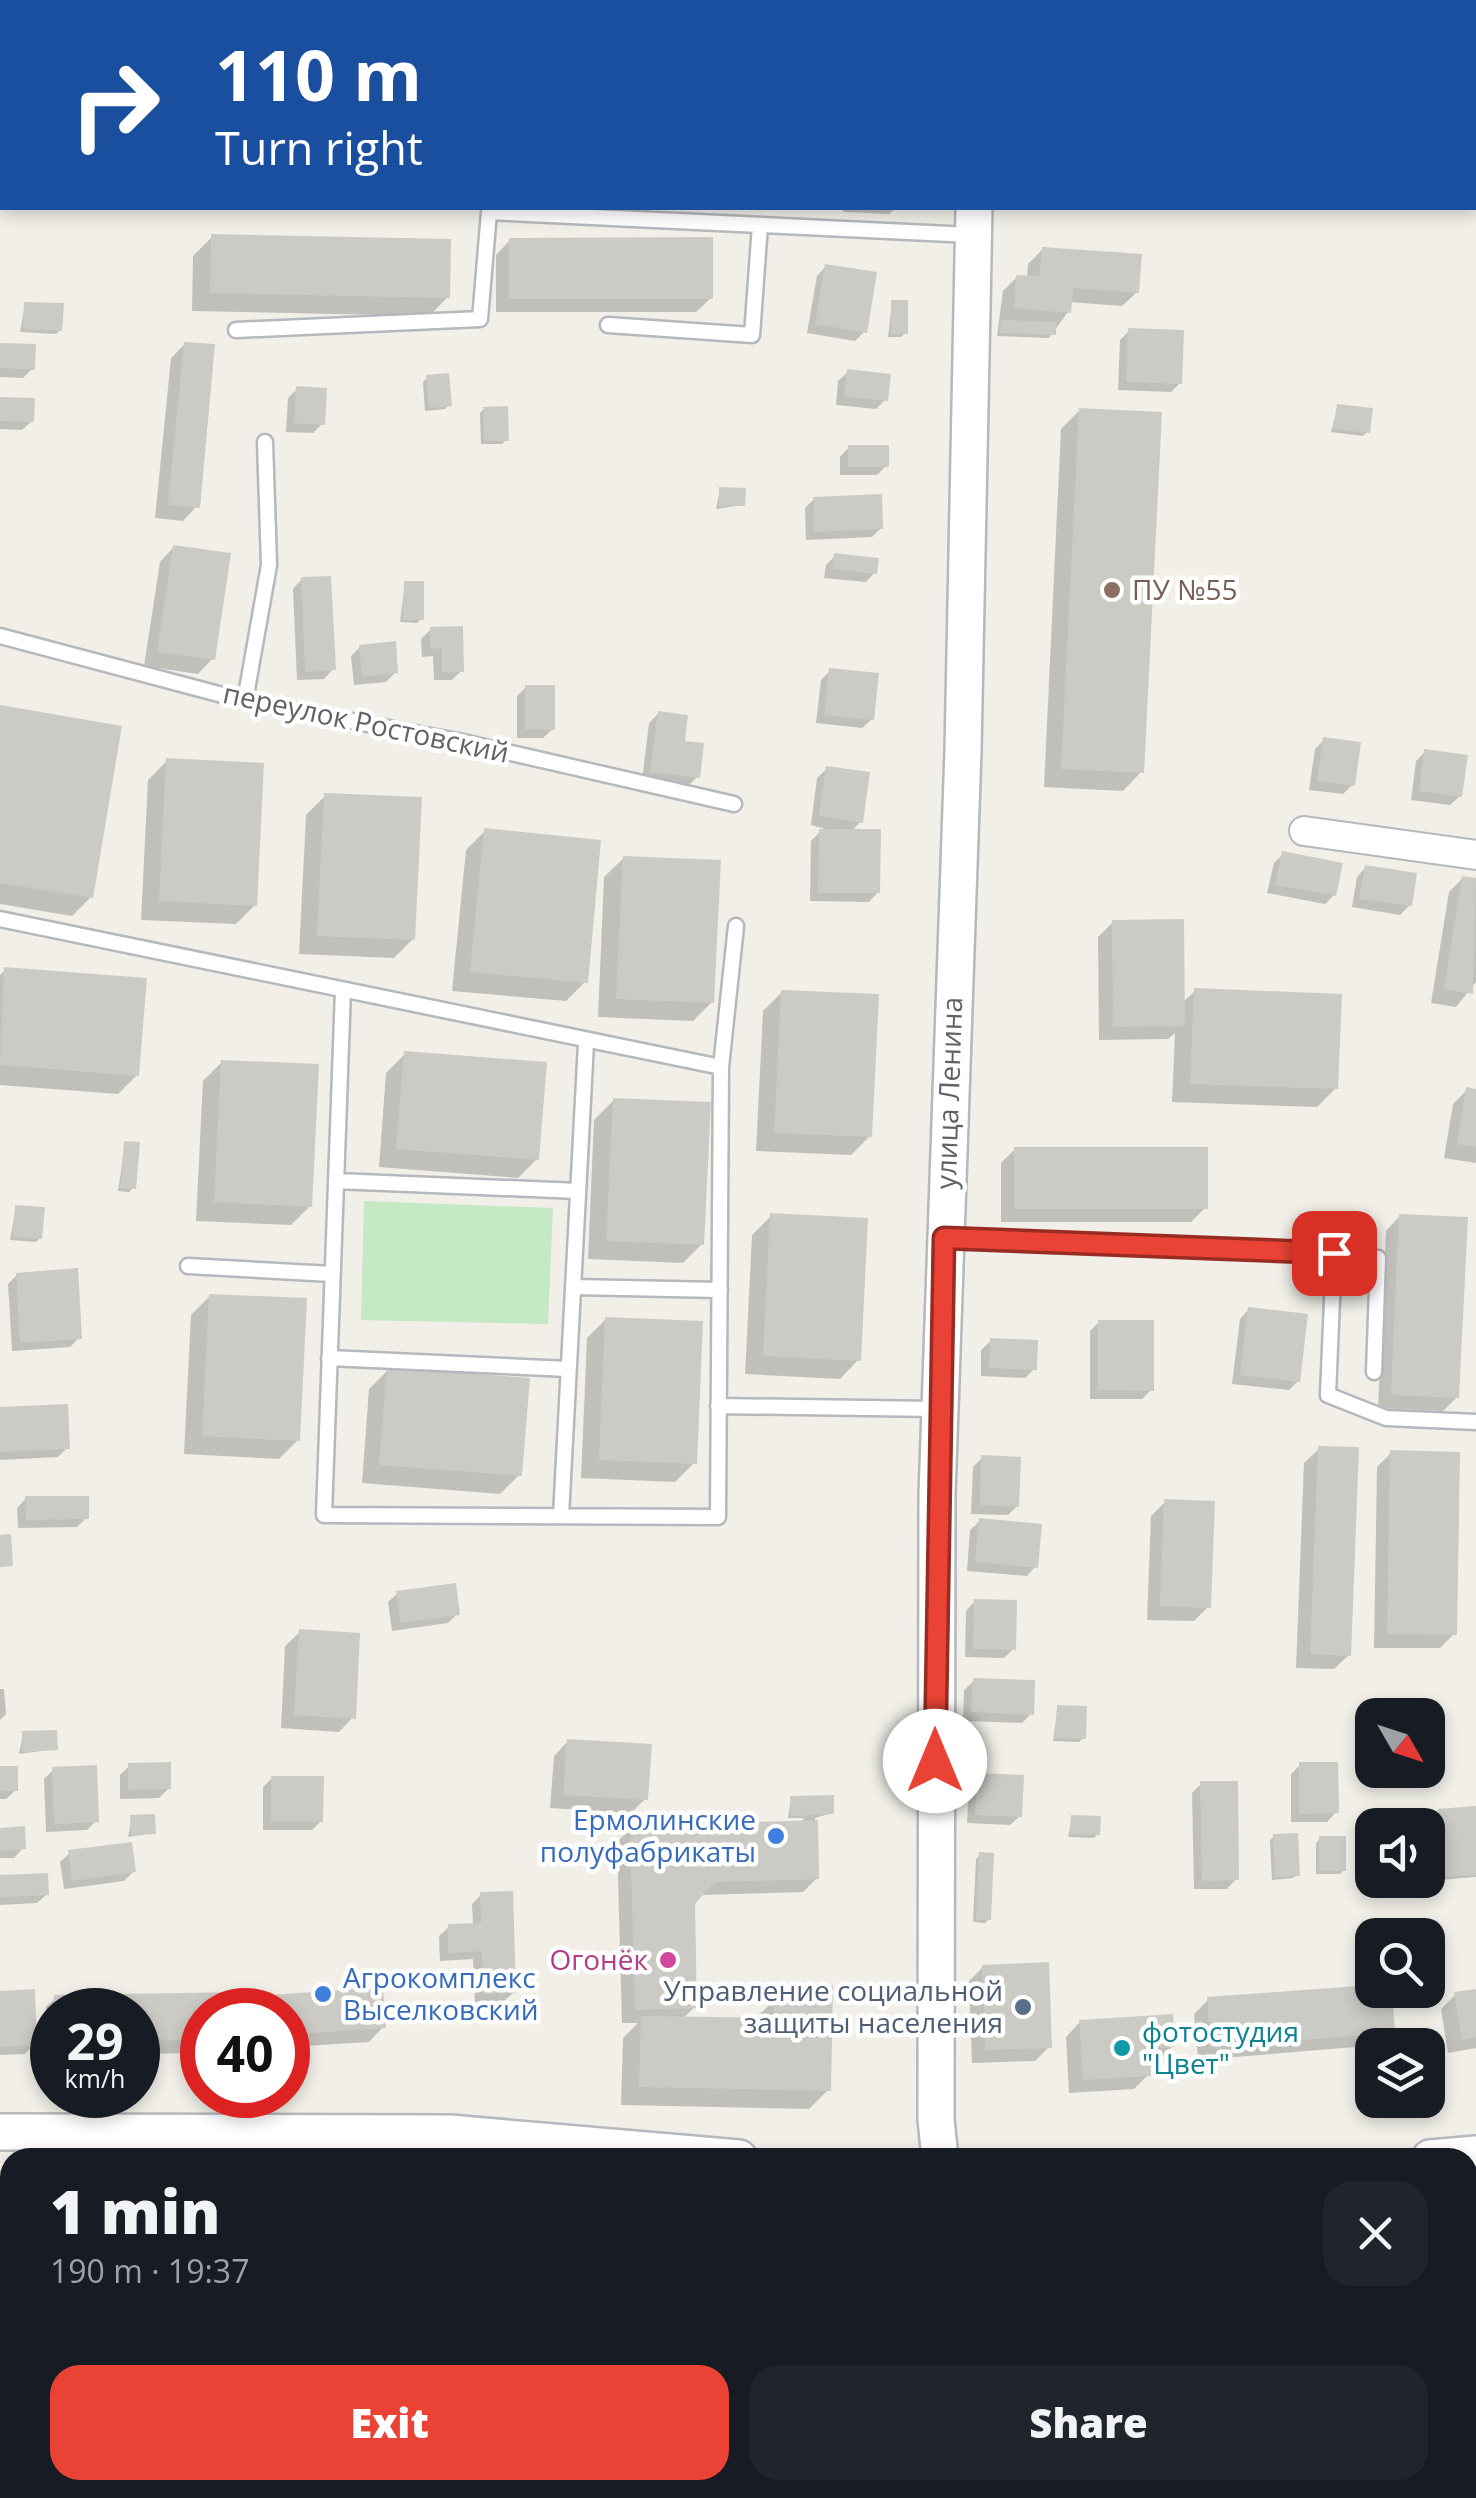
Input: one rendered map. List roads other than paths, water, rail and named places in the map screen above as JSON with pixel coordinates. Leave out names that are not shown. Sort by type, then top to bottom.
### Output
[{"type":"street","name":"улица Ленина","points":[[940,2148],[935,1742],[940,1408],[963,752],[974,221]]},
{"type":"street","points":[[1304,831],[1476,855]]},
{"type":"street","points":[[0,2132],[450,2133],[623,2148]]},
{"type":"lane","points":[[236,330],[480,319],[489,212],[760,225],[974,221]]},
{"type":"lane","points":[[608,325],[752,335],[760,225]]},
{"type":"lane","points":[[245,700],[269,566],[266,442]]},
{"type":"lane","name":"переулок Ростовский","points":[[0,636],[245,700],[464,742],[734,804]]},
{"type":"lane","points":[[0,919],[586,1043],[721,1067]]},
{"type":"lane","points":[[342,990],[324,1515],[718,1517],[721,1067],[736,926]]},
{"type":"lane","points":[[560,1516],[586,1043]]},
{"type":"lane","points":[[336,1181],[578,1191]]},
{"type":"lane","points":[[944,1238],[1378,1258],[1374,1372]]},
{"type":"lane","points":[[1334,1253],[1328,1395],[1386,1418],[1476,1422]]},
{"type":"lane","points":[[188,1266],[332,1274]]},
{"type":"lane","points":[[573,1287],[720,1290]]},
{"type":"lane","points":[[330,1358],[568,1368]]},
{"type":"lane","points":[[718,1406],[940,1408]]},
{"type":"place","name":"ПУ №55","points":[[1112,590]]},
{"type":"place","name":"Ермолинские полуфабрикаты","points":[[776,1836]]},
{"type":"place","name":"Огонёк","points":[[668,1960]]},
{"type":"place","name":"Агрокомплекс Выселковский","points":[[323,1994]]},
{"type":"place","name":"Управление социальной защиты населения","points":[[1023,2007]]},
{"type":"place","name":"фотостудия \"Цвет\"","points":[[1122,2048]]}]
